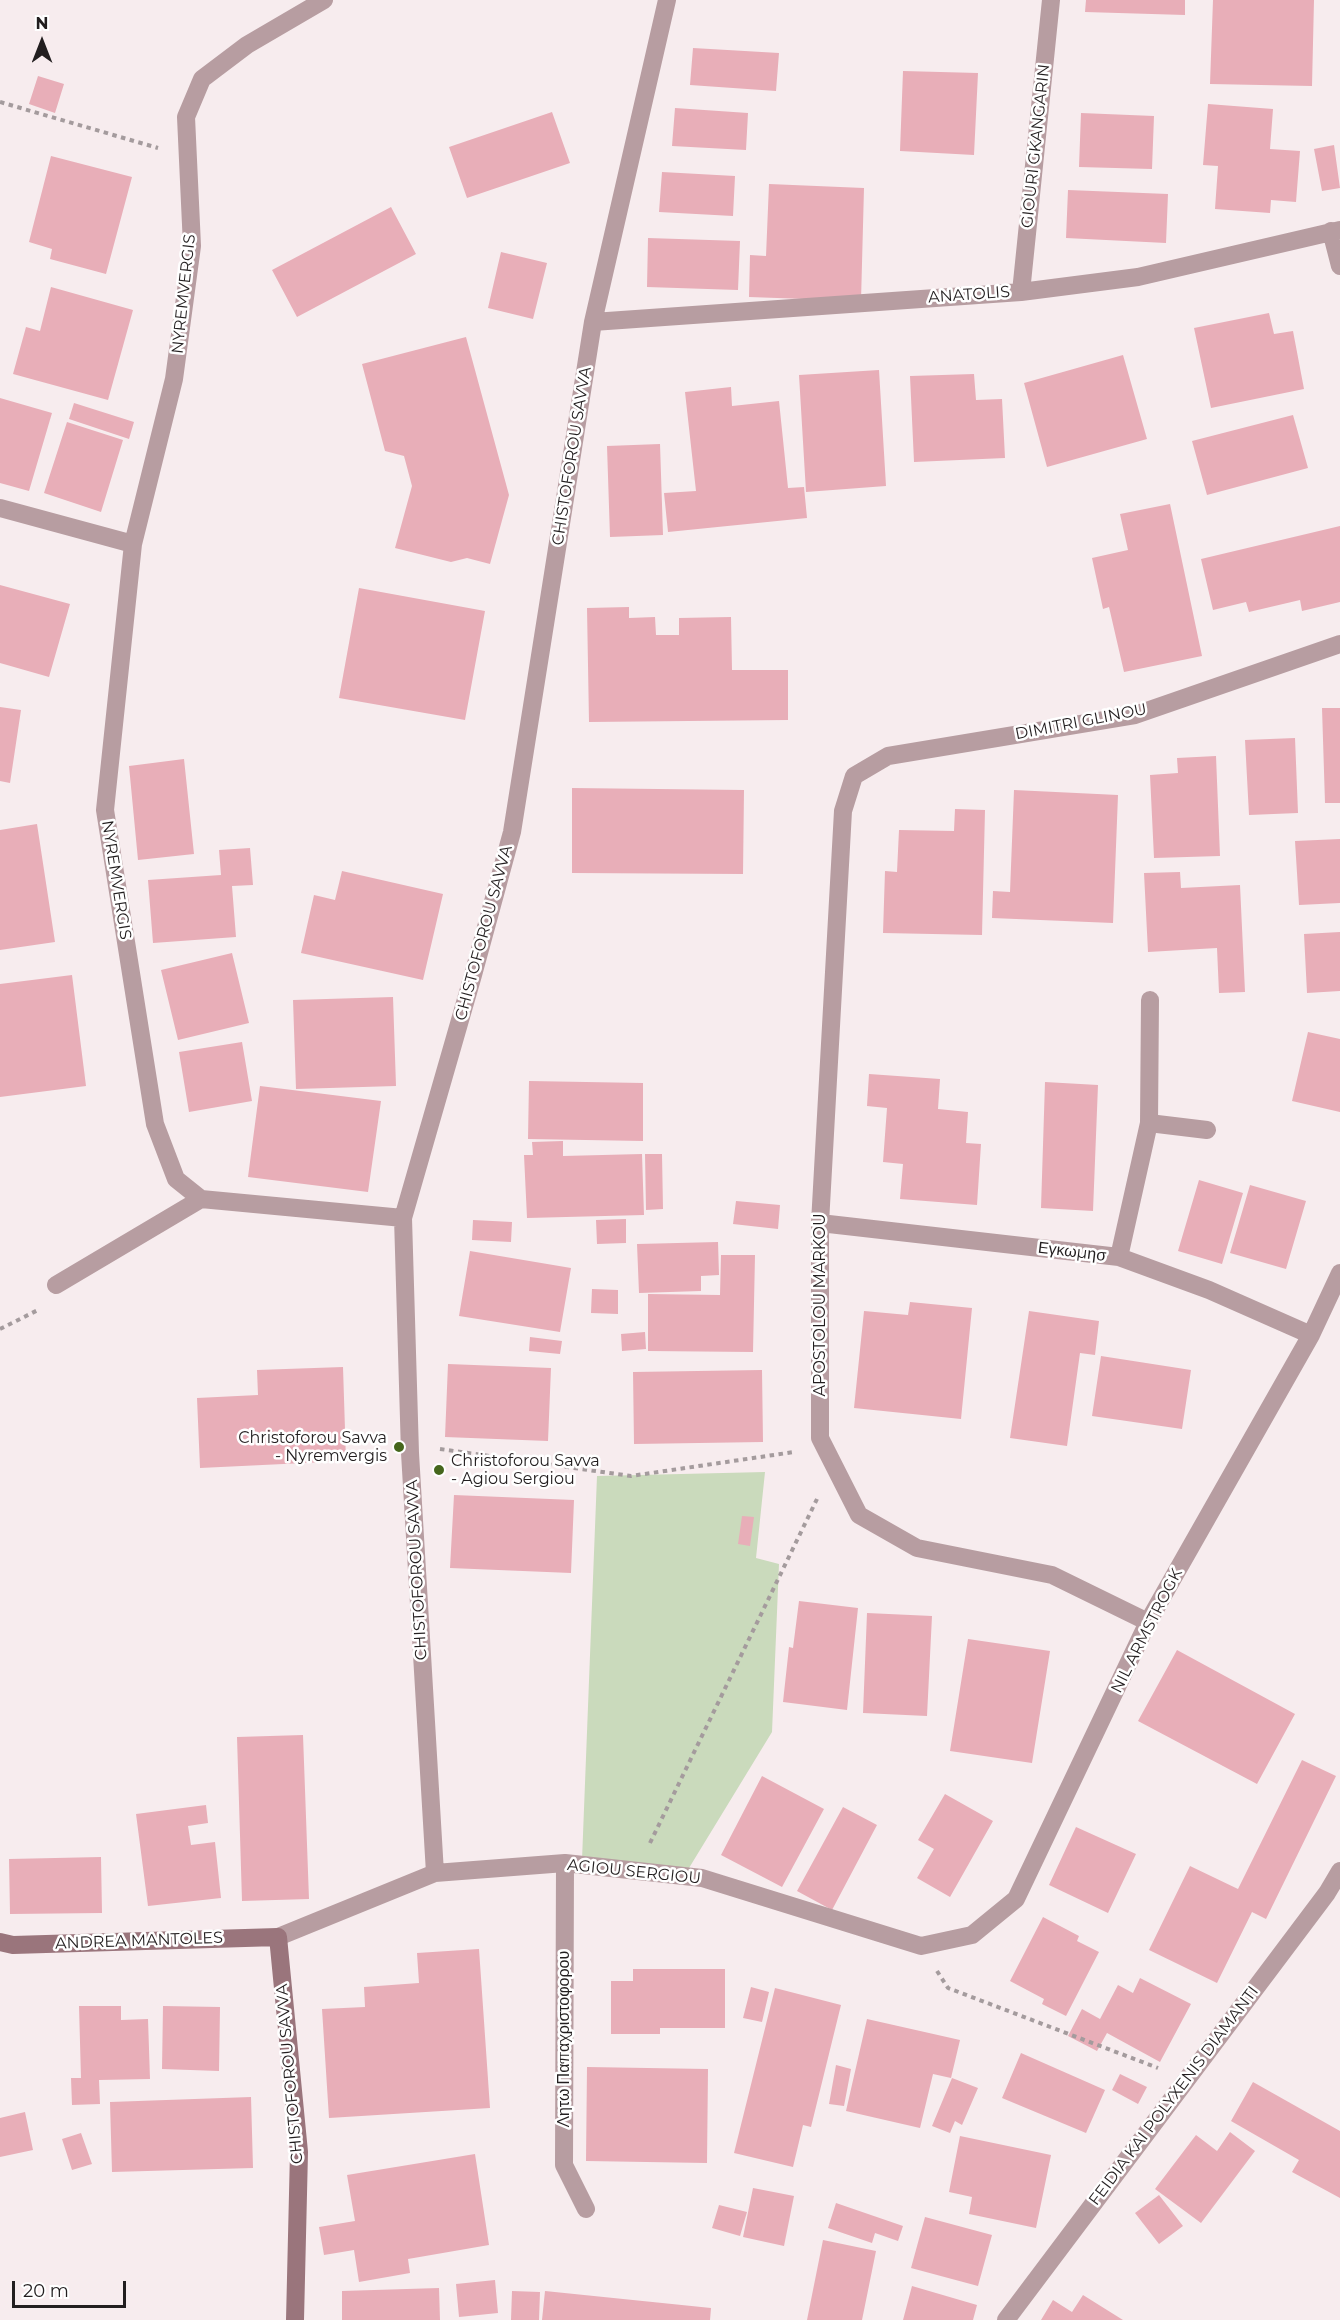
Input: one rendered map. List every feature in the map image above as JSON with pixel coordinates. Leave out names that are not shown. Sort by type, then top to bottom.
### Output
[{"type":"street","name":"NYREMVERGIS","points":[[201,1199],[176,1179],[155,1124],[105,810],[133,544],[174,379],[192,246],[186,117],[202,80],[247,45],[324,0]]},
{"type":"street","name":"CHISTOFOROU SAVVA","points":[[435,1873],[410,1445],[403,1218],[512,832],[593,322],[667,0]]},
{"type":"street","name":"GIOURI GKANGARIN","points":[[1021,292],[1051,0]]},
{"type":"street","name":"ANATOLIS","points":[[593,322],[1021,292],[1138,277],[1335,230]]},
{"type":"street","points":[[1335,230],[1340,266]]},
{"type":"street","points":[[0,508],[133,544]]},
{"type":"street","name":"DIMITRI GLINOU","points":[[854,776],[888,756],[1135,715],[1340,644]]},
{"type":"street","name":"APOSTOLOU MARKOU","points":[[854,776],[843,812],[820,1223],[820,1438],[859,1515],[917,1548],[1052,1575],[1148,1622]]},
{"type":"street","points":[[1119,1257],[1149,1123],[1150,1000]]},
{"type":"street","points":[[1149,1123],[1207,1130]]},
{"type":"street","points":[[56,1285],[201,1199],[403,1218]]},
{"type":"street","name":"Εγκωμησ","points":[[820,1223],[1119,1257],[1209,1290],[1311,1335]]},
{"type":"street","name":"NIL ARMSTROGK","points":[[921,1946],[972,1935],[1016,1899],[1148,1622],[1311,1335],[1340,1273]]},
{"type":"street","name":"AGIOU SERGIOU","points":[[278,1937],[435,1873],[565,1863],[702,1878],[921,1946]]},
{"type":"street","name":"Λητω Παπαχριστοφορου","points":[[565,1863],[564,2165],[586,2209]]},
{"type":"street","name":"FEIDIA KAI POLYXENIS DIAMANTI","points":[[1006,2320],[1187,2079],[1333,1897],[1340,1871]]},
{"type":"street","name":"CHISTOFOROU SAVVA","points":[[278,1937],[299,2152],[295,2320]]},
{"type":"street","name":"ANDREA MANTOLES","points":[[0,1942],[13,1945],[278,1937]]},
{"type":"path","points":[[0,102],[188,156]]},
{"type":"path","points":[[0,1329],[44,1307],[56,1285]]},
{"type":"path","points":[[410,1445],[630,1476],[825,1447]]},
{"type":"path","points":[[637,1871],[834,1466]]},
{"type":"path","points":[[921,1946],[948,1988],[1187,2079]]},
{"type":"green space","points":[[765,1472],[756,1558],[779,1564],[772,1732],[689,1868],[582,1860],[597,1476]]},
{"type":"building","points":[[1086,0],[1185,0],[1185,15],[1085,12]]},
{"type":"building","points":[[1213,0],[1314,0],[1312,86],[1210,84]]},
{"type":"building","points":[[693,48],[779,53],[776,91],[690,85]]},
{"type":"building","points":[[903,71],[978,73],[974,155],[900,151]]},
{"type":"building","points":[[38,76],[64,84],[55,113],[29,104]]},
{"type":"building","points":[[1208,104],[1273,109],[1270,149],[1300,151],[1296,202],[1271,200],[1270,213],[1215,209],[1218,166],[1203,165]]},
{"type":"building","points":[[675,108],[748,113],[746,150],[672,146]]},
{"type":"building","points":[[552,112],[570,163],[467,198],[449,147]]},
{"type":"building","points":[[1081,113],[1154,116],[1152,169],[1079,167]]},
{"type":"building","points":[[1334,145],[1340,188],[1322,191],[1314,149]]},
{"type":"building","points":[[51,156],[132,177],[106,274],[50,259],[52,249],[29,242]]},
{"type":"building","points":[[662,172],[735,176],[733,216],[659,212]]},
{"type":"building","points":[[769,184],[864,188],[861,301],[749,297],[750,255],[766,256]]},
{"type":"building","points":[[1068,190],[1168,194],[1166,243],[1066,238]]},
{"type":"building","points":[[391,207],[416,254],[297,317],[272,270]]},
{"type":"building","points":[[648,238],[740,241],[738,290],[647,287]]},
{"type":"building","points":[[501,252],[547,263],[533,319],[488,308]]},
{"type":"building","points":[[51,287],[133,310],[108,400],[13,374],[26,327],[40,331]]},
{"type":"building","points":[[1269,313],[1274,334],[1293,331],[1304,389],[1211,408],[1194,328]]},
{"type":"building","points":[[466,337],[509,495],[490,564],[467,558],[451,562],[395,548],[412,486],[404,456],[385,451],[362,364]]},
{"type":"building","points":[[1123,355],[1147,439],[1047,467],[1024,383]]},
{"type":"building","points":[[879,370],[886,486],[806,492],[799,375]]},
{"type":"building","points":[[974,374],[976,400],[1002,399],[1005,458],[914,462],[910,376]]},
{"type":"building","points":[[731,387],[732,406],[779,401],[788,488],[804,487],[807,518],[668,532],[664,493],[696,491],[685,392]]},
{"type":"building","points":[[0,398],[52,413],[29,491],[0,483]]},
{"type":"building","points":[[74,403],[134,422],[129,439],[69,419]]},
{"type":"building","points":[[1293,415],[1308,468],[1207,495],[1192,441]]},
{"type":"building","points":[[67,422],[123,440],[101,512],[44,493]]},
{"type":"building","points":[[660,444],[663,535],[610,537],[607,446]]},
{"type":"building","points":[[1170,504],[1202,656],[1124,672],[1109,607],[1103,609],[1092,558],[1128,550],[1120,514]]},
{"type":"building","points":[[1340,526],[1340,602],[1302,611],[1300,600],[1249,612],[1246,602],[1213,610],[1201,559]]},
{"type":"building","points":[[0,585],[70,604],[49,677],[0,663]]},
{"type":"building","points":[[359,588],[485,611],[465,720],[339,698]]},
{"type":"building","points":[[629,607],[629,618],[655,617],[656,635],[679,635],[679,618],[731,617],[732,670],[788,670],[788,720],[589,722],[587,608]]},
{"type":"building","points":[[0,707],[21,710],[10,783],[0,781]]},
{"type":"building","points":[[1322,708],[1340,708],[1340,803],[1325,803]]},
{"type":"building","points":[[1295,738],[1298,813],[1249,815],[1245,740]]},
{"type":"building","points":[[1216,756],[1220,856],[1154,858],[1150,775],[1178,773],[1177,758]]},
{"type":"building","points":[[184,759],[194,854],[138,860],[129,766]]},
{"type":"building","points":[[572,788],[744,790],[743,874],[572,873]]},
{"type":"building","points":[[1014,790],[1118,795],[1113,923],[992,918],[993,891],[1010,892]]},
{"type":"building","points":[[955,809],[985,810],[982,935],[883,933],[885,871],[897,872],[899,830],[954,831]]},
{"type":"building","points":[[37,824],[55,942],[0,950],[0,830]]},
{"type":"building","points":[[1340,839],[1340,903],[1299,905],[1295,841]]},
{"type":"building","points":[[250,848],[253,885],[232,886],[236,937],[153,943],[148,880],[221,875],[219,850]]},
{"type":"building","points":[[342,871],[443,894],[423,980],[301,953],[314,895],[335,900]]},
{"type":"building","points":[[1180,872],[1181,888],[1240,885],[1245,992],[1219,993],[1217,948],[1148,952],[1144,873]]},
{"type":"building","points":[[1340,932],[1340,991],[1307,993],[1304,934]]},
{"type":"building","points":[[232,953],[249,1023],[178,1040],[161,970]]},
{"type":"building","points":[[72,975],[86,1086],[0,1097],[0,984]]},
{"type":"building","points":[[393,997],[396,1086],[296,1089],[293,1000]]},
{"type":"building","points":[[1308,1032],[1340,1039],[1340,1112],[1292,1101]]},
{"type":"building","points":[[242,1042],[252,1101],[189,1112],[179,1052]]},
{"type":"building","points":[[869,1074],[940,1079],[938,1109],[968,1112],[966,1143],[981,1144],[977,1205],[900,1199],[903,1164],[883,1162],[887,1108],[867,1106]]},
{"type":"building","points":[[529,1081],[643,1083],[643,1141],[528,1139]]},
{"type":"building","points":[[1045,1082],[1098,1085],[1093,1211],[1041,1208]]},
{"type":"building","points":[[260,1086],[381,1101],[368,1192],[248,1177]]},
{"type":"building","points":[[563,1141],[563,1156],[642,1154],[644,1215],[527,1218],[524,1155],[533,1155],[532,1142]]},
{"type":"building","points":[[645,1154],[662,1154],[663,1209],[646,1210]]},
{"type":"building","points":[[1199,1180],[1243,1193],[1222,1264],[1178,1251]]},
{"type":"building","points":[[1250,1185],[1306,1201],[1286,1269],[1230,1253]]},
{"type":"building","points":[[736,1201],[780,1205],[778,1229],[733,1224]]},
{"type":"building","points":[[626,1219],[626,1243],[597,1244],[596,1220]]},
{"type":"building","points":[[473,1220],[512,1222],[511,1242],[472,1240]]},
{"type":"building","points":[[718,1242],[719,1275],[701,1276],[701,1291],[639,1293],[637,1244]]},
{"type":"building","points":[[470,1251],[571,1268],[560,1332],[459,1316]]},
{"type":"building","points":[[721,1255],[755,1255],[753,1352],[648,1351],[648,1294],[720,1295]]},
{"type":"building","points":[[592,1289],[618,1290],[618,1314],[591,1313]]},
{"type":"building","points":[[910,1302],[972,1308],[961,1419],[854,1408],[864,1311],[908,1315]]},
{"type":"building","points":[[1029,1311],[1099,1321],[1095,1355],[1080,1353],[1067,1446],[1010,1438]]},
{"type":"building","points":[[645,1332],[646,1349],[622,1351],[621,1334]]},
{"type":"building","points":[[530,1337],[562,1341],[560,1354],[529,1351]]},
{"type":"building","points":[[1101,1356],[1191,1370],[1182,1429],[1092,1416]]},
{"type":"building","points":[[448,1364],[551,1368],[548,1441],[445,1437]]},
{"type":"building","points":[[343,1367],[346,1461],[200,1468],[197,1398],[258,1395],[257,1370]]},
{"type":"building","points":[[762,1370],[763,1442],[634,1444],[633,1372]]},
{"type":"building","points":[[454,1495],[574,1500],[571,1573],[450,1568]]},
{"type":"building","points":[[742,1516],[754,1517],[750,1546],[738,1544]]},
{"type":"building","points":[[799,1601],[858,1608],[847,1710],[783,1702],[789,1647],[793,1648]]},
{"type":"building","points":[[867,1613],[932,1616],[927,1716],[863,1713]]},
{"type":"building","points":[[968,1639],[1050,1651],[1032,1763],[950,1751]]},
{"type":"building","points":[[1177,1650],[1295,1714],[1257,1784],[1138,1721]]},
{"type":"building","points":[[303,1735],[309,1899],[242,1901],[237,1737]]},
{"type":"building","points":[[1302,1760],[1336,1776],[1266,1919],[1252,1912],[1217,1983],[1149,1950],[1190,1866],[1238,1889]]},
{"type":"building","points":[[762,1776],[824,1809],[782,1887],[721,1855]]},
{"type":"building","points":[[945,1794],[993,1821],[950,1897],[917,1878],[934,1849],[918,1840]]},
{"type":"building","points":[[206,1805],[208,1823],[188,1826],[191,1845],[215,1842],[221,1898],[148,1906],[136,1814]]},
{"type":"building","points":[[843,1807],[877,1825],[832,1910],[797,1891]]},
{"type":"building","points":[[1076,1827],[1136,1854],[1108,1913],[1049,1885]]},
{"type":"building","points":[[101,1857],[102,1913],[10,1914],[9,1859]]},
{"type":"building","points":[[1043,1917],[1079,1936],[1077,1941],[1099,1952],[1066,2016],[1042,2004],[1044,1999],[1010,1981]]},
{"type":"building","points":[[479,1949],[490,2108],[329,2118],[322,2009],[365,2007],[364,1987],[419,1983],[417,1953]]},
{"type":"building","points":[[633,1969],[725,1969],[725,2028],[660,2028],[660,2034],[611,2034],[611,1981],[633,1981]]},
{"type":"building","points":[[1140,1978],[1191,2004],[1160,2062],[1107,2033],[1097,2051],[1068,2036],[1082,2009],[1100,2019],[1118,1985],[1133,1993]]},
{"type":"building","points":[[751,1987],[769,1992],[762,2022],[743,2018]]},
{"type":"building","points":[[775,1988],[841,2005],[811,2127],[803,2125],[793,2167],[734,2153]]},
{"type":"building","points":[[79,2006],[121,2006],[121,2020],[148,2019],[150,2079],[99,2080],[100,2104],[72,2105],[71,2078],[81,2078]]},
{"type":"building","points":[[163,2006],[220,2007],[219,2071],[162,2069]]},
{"type":"building","points":[[867,2019],[960,2040],[951,2078],[933,2074],[920,2128],[846,2111]]},
{"type":"building","points":[[1021,2053],[1105,2090],[1086,2133],[1002,2098]]},
{"type":"building","points":[[836,2065],[851,2069],[844,2106],[829,2104]]},
{"type":"building","points":[[587,2067],[708,2069],[707,2163],[586,2161]]},
{"type":"building","points":[[1120,2074],[1147,2087],[1138,2104],[1112,2090]]},
{"type":"building","points":[[952,2078],[978,2088],[962,2125],[955,2121],[950,2133],[932,2126]]},
{"type":"building","points":[[1253,2082],[1340,2131],[1340,2198],[1292,2172],[1299,2160],[1231,2121]]},
{"type":"building","points":[[251,2097],[253,2168],[112,2172],[110,2102]]},
{"type":"building","points":[[25,2112],[33,2150],[0,2157],[0,2118]]},
{"type":"building","points":[[1230,2132],[1255,2151],[1201,2223],[1155,2189],[1196,2135],[1217,2151]]},
{"type":"building","points":[[81,2133],[92,2164],[72,2170],[62,2139]]},
{"type":"building","points":[[960,2136],[1051,2155],[1036,2228],[969,2214],[972,2197],[949,2192]]},
{"type":"building","points":[[475,2154],[489,2245],[408,2259],[410,2273],[359,2282],[354,2250],[324,2255],[319,2227],[355,2221],[347,2175]]},
{"type":"building","points":[[753,2188],[794,2196],[784,2246],[743,2237]]},
{"type":"building","points":[[1159,2195],[1183,2226],[1159,2244],[1135,2213]]},
{"type":"building","points":[[836,2203],[903,2226],[898,2241],[875,2233],[872,2243],[828,2228]]},
{"type":"building","points":[[719,2205],[747,2212],[740,2236],[712,2228]]},
{"type":"building","points":[[925,2217],[992,2235],[978,2286],[911,2268]]},
{"type":"building","points":[[823,2240],[876,2251],[862,2320],[807,2320]]},
{"type":"building","points":[[495,2280],[498,2313],[459,2317],[456,2284]]},
{"type":"building","points":[[912,2286],[977,2305],[973,2320],[903,2320]]},
{"type":"building","points":[[439,2288],[440,2320],[342,2320],[342,2291]]},
{"type":"building","points":[[512,2291],[540,2292],[539,2320],[511,2320]]},
{"type":"building","points":[[545,2291],[711,2308],[710,2320],[542,2320]]},
{"type":"building","points":[[1083,2295],[1123,2320],[1041,2320],[1053,2300],[1072,2312]]},
{"type":"place","name":"Christoforou Savva - Nyremvergis","points":[[399,1447]]},
{"type":"place","name":"Christoforou Savva - Agiou Sergiou","points":[[439,1470]]}]
